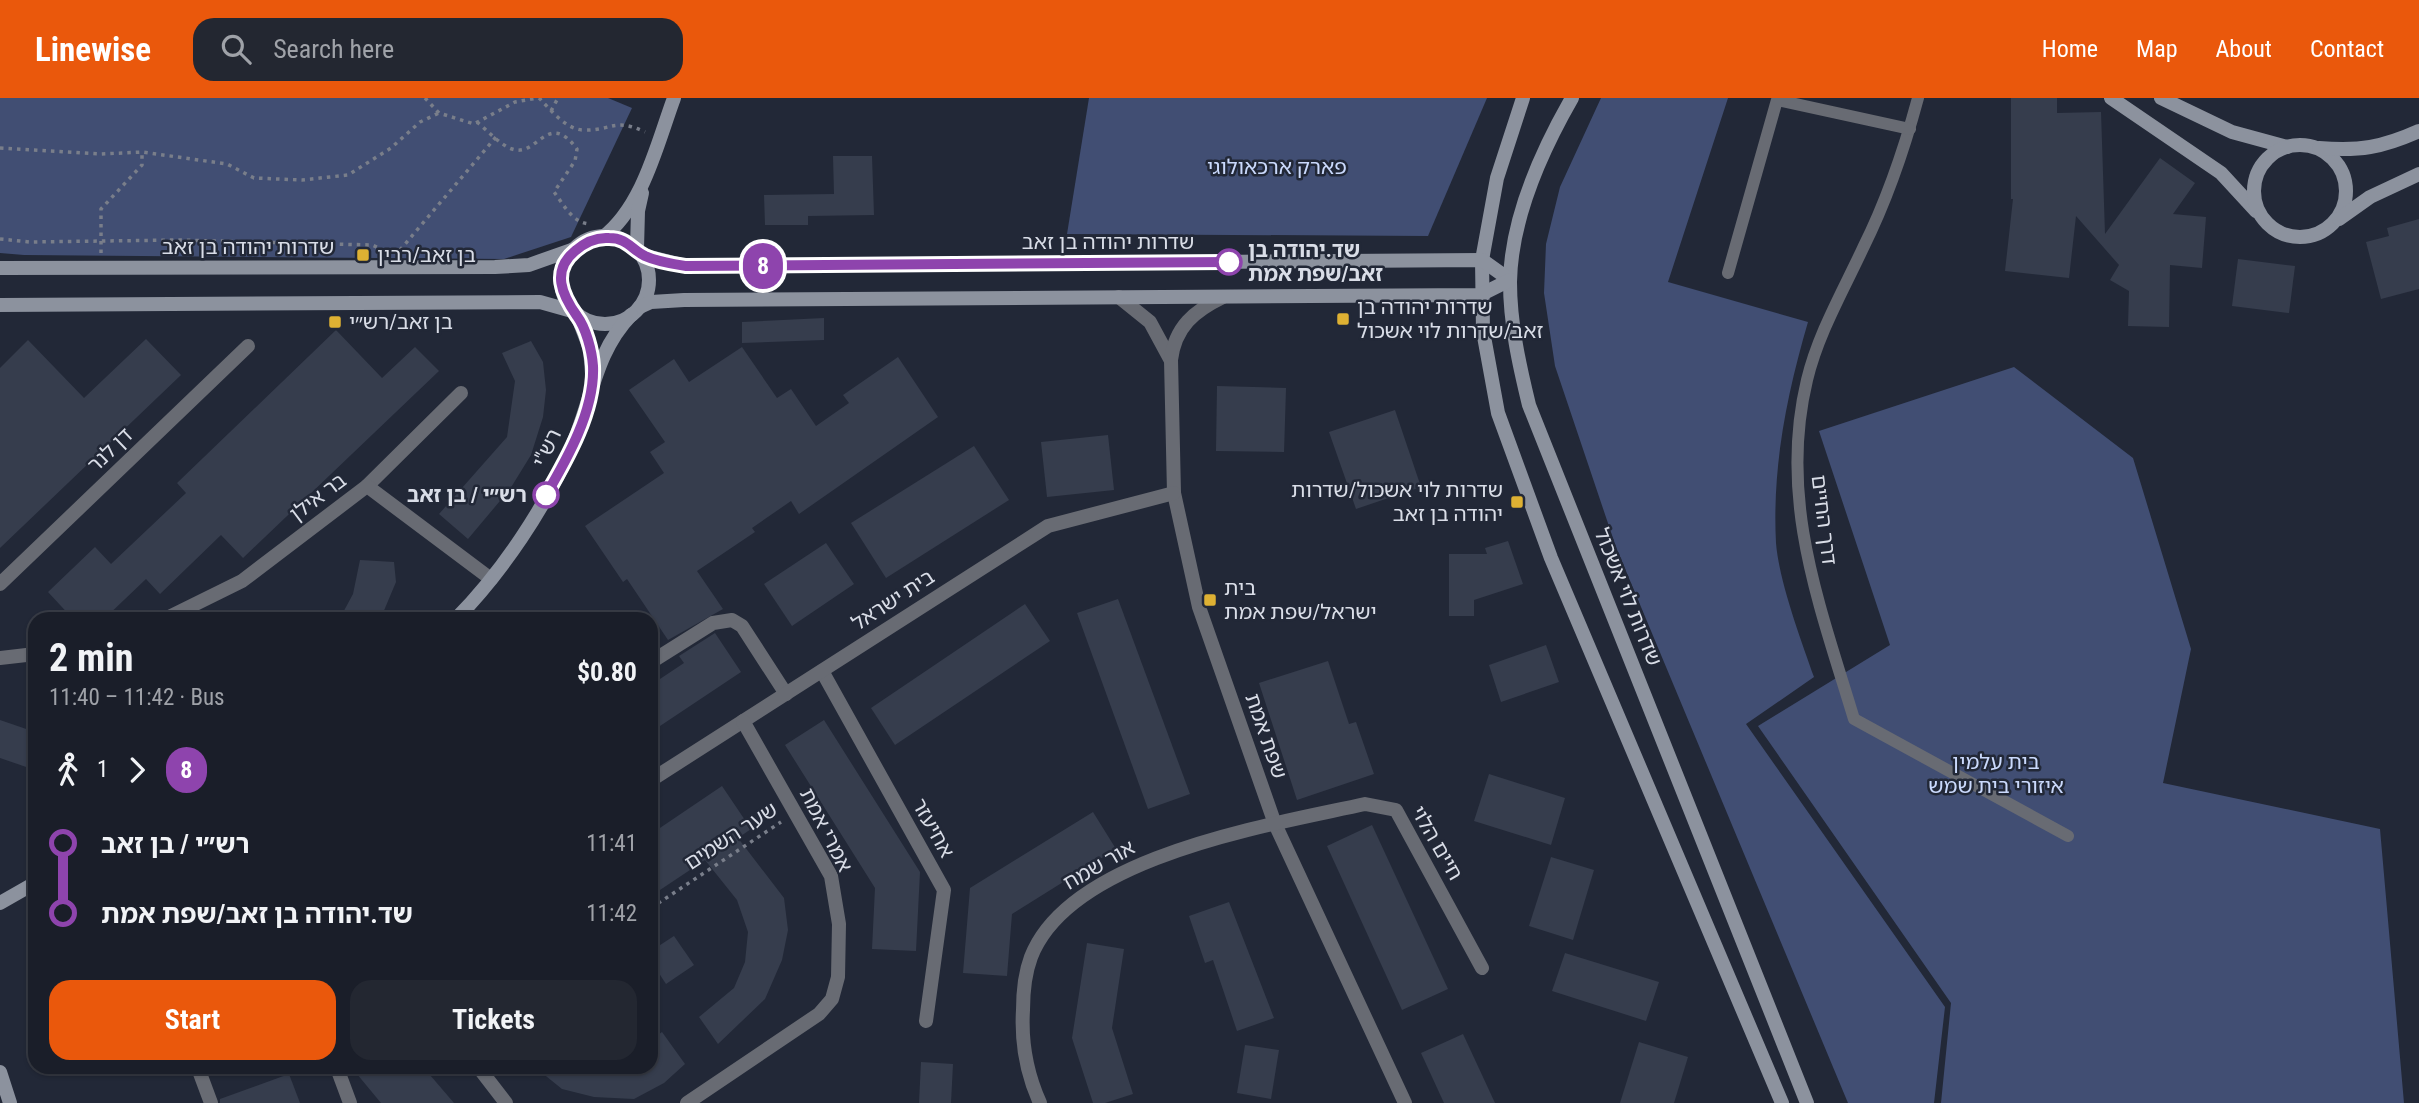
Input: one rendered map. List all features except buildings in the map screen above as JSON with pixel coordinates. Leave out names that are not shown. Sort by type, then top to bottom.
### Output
[{"type":"main road","points":[[575,313],[564,298],[561,280],[565,262],[578,248],[602,238],[618,223],[647,171],[674,98]]},
{"type":"main road","points":[[1522,98],[1497,178],[1482,260],[1480,295],[1488,368],[1498,413],[1520,477],[1629,746],[1782,1103]]},
{"type":"main road","name":"שדרות לוי אשכול","points":[[1572,98],[1554,130],[1534,177],[1519,230],[1510,280],[1513,327],[1529,405],[1807,1103]]},
{"type":"main road","points":[[2111,98],[2221,173],[2272,228],[2299,238],[2314,236],[2370,197],[2419,174]]},
{"type":"main road","points":[[2161,98],[2232,132],[2287,147],[2303,145],[2362,151],[2395,142],[2419,131]]},
{"type":"main road","points":[[2261,217],[2255,204],[2256,175],[2269,158],[2287,147]]},
{"type":"main road","points":[[2317,148],[2330,155],[2345,179],[2344,207],[2338,219]]},
{"type":"main road","points":[[635,311],[649,291],[650,282],[640,251],[638,211],[647,171]]},
{"type":"main road","points":[[602,238],[620,239],[640,251]]},
{"type":"main road","name":"שדרות יהודה בן זאב","points":[[0,268],[529,265],[578,248]]},
{"type":"main road","name":"שדרות יהודה בן זאב","points":[[640,251],[686,266],[1482,260]]},
{"type":"main road","points":[[0,304],[540,303],[575,313],[588,321],[609,323],[651,302],[684,300],[1480,295],[1510,280],[1482,260]]},
{"type":"main road","name":"רש\"י","points":[[462,612],[491,579],[527,527],[555,479],[572,445],[607,344],[635,311]]},
{"type":"main road","name":"רש\"י","points":[[575,313],[591,358],[591,389]]},
{"type":"main road","points":[[0,903],[28,887]]},
{"type":"main road","points":[[0,1072],[10,1103]]},
{"type":"street","name":"שפת אמת","points":[[1119,297],[1150,322],[1171,360]]},
{"type":"street","name":"שפת אמת","points":[[1223,297],[1189,317],[1172,345],[1174,494],[1199,607],[1275,824],[1405,1103]]},
{"type":"street","name":"דן לנר","points":[[0,584],[248,346]]},
{"type":"street","points":[[367,486],[461,393]]},
{"type":"street","name":"בר אילן","points":[[179,612],[242,581],[367,486],[491,579]]},
{"type":"street","name":"בית ישראל","points":[[658,776],[1048,526],[1174,494]]},
{"type":"street","points":[[658,658],[713,623],[732,620],[742,626],[786,694]]},
{"type":"street","points":[[0,658],[28,655]]},
{"type":"street","name":"אחיעזר","points":[[822,671],[944,890],[926,1021]]},
{"type":"street","name":"אמרי אמת","points":[[687,1103],[819,1014],[832,999],[838,977],[839,924],[831,876],[743,721]]},
{"type":"street","name":"חיים הלוי","points":[[1275,824],[1365,804],[1396,810],[1482,968]]},
{"type":"street","name":"אור שמח","points":[[1040,1103],[1023,1054],[1023,991],[1031,957],[1045,932],[1070,905],[1143,861],[1275,824]]},
{"type":"street","points":[[200,1074],[211,1103]]},
{"type":"street","points":[[339,1074],[350,1103]]},
{"type":"street","points":[[484,1074],[506,1103]]},
{"type":"lane","name":"דרך החיים","points":[[1918,98],[1895,176],[1831,313],[1807,379],[1799,428],[1797,482],[1806,560],[1854,719],[2068,836]]},
{"type":"lane","points":[[1728,273],[1777,100],[1910,129]]},
{"type":"path","points":[[425,98],[439,113],[477,122],[511,149],[525,150],[550,133],[559,133],[569,139],[577,149],[575,161],[554,192],[571,215],[583,224],[618,223]]},
{"type":"path","points":[[477,122],[515,102],[538,98],[561,121],[582,131],[622,123],[659,140]]},
{"type":"path","points":[[551,111],[558,98]]},
{"type":"path","points":[[0,148],[101,154],[142,152],[227,164],[254,178],[302,180],[348,175],[391,148],[420,122],[439,113]]},
{"type":"path","points":[[386,267],[477,154],[496,136]]},
{"type":"path","points":[[102,268],[101,209],[142,165],[142,152]]},
{"type":"path","points":[[0,239],[30,242],[101,240],[372,244],[396,255]]},
{"type":"path","name":"שער השמים","points":[[658,903],[794,813]]},
{"type":"green space","points":[[0,98],[608,98],[632,108],[571,237],[504,259],[24,255],[0,253]]},
{"type":"green space","name":"פארק ארכאולוגי","points":[[1089,98],[1487,98],[1428,236],[1067,234]]},
{"type":"green space","points":[[1601,98],[1728,98],[1668,282],[1808,322],[1783,431],[1775,514],[1781,575],[1814,677],[1746,724],[1945,1007],[1934,1103],[1848,1103],[1616,547],[1555,366],[1544,293],[1546,244],[1560,187]]},
{"type":"green space","name":"בית עלמין איזורי בית שמש","points":[[2014,367],[2133,458],[2191,649],[2163,783],[2380,829],[2404,1103],[1941,1103],[1951,1003],[1758,726],[1890,645],[1819,431]]},
{"type":"bus line","name":"8","points":[[546,495],[572,445],[591,389],[593,367],[590,349],[577,315],[567,305],[561,290],[565,262],[585,243],[602,238],[620,239],[630,242],[642,255],[686,266],[1229,262]]},
{"type":"place","name":"בן זאב/רבין","points":[[363,255]]},
{"type":"place","name":"שד.יהודה בן זאב/שפת אמת","points":[[1229,262]]},
{"type":"place","name":"שדרות יהודה בן זאב/שדרות לוי אשכול","points":[[1343,319]]},
{"type":"place","name":"בן זאב/רש״י","points":[[335,322]]},
{"type":"place","name":"רש״י / בן זאב","points":[[546,495]]},
{"type":"place","name":"שדרות לוי אשכול/שדרות יהודה בן זאב","points":[[1517,502]]},
{"type":"place","name":"בית ישראל/שפת אמת","points":[[1210,600]]}]
